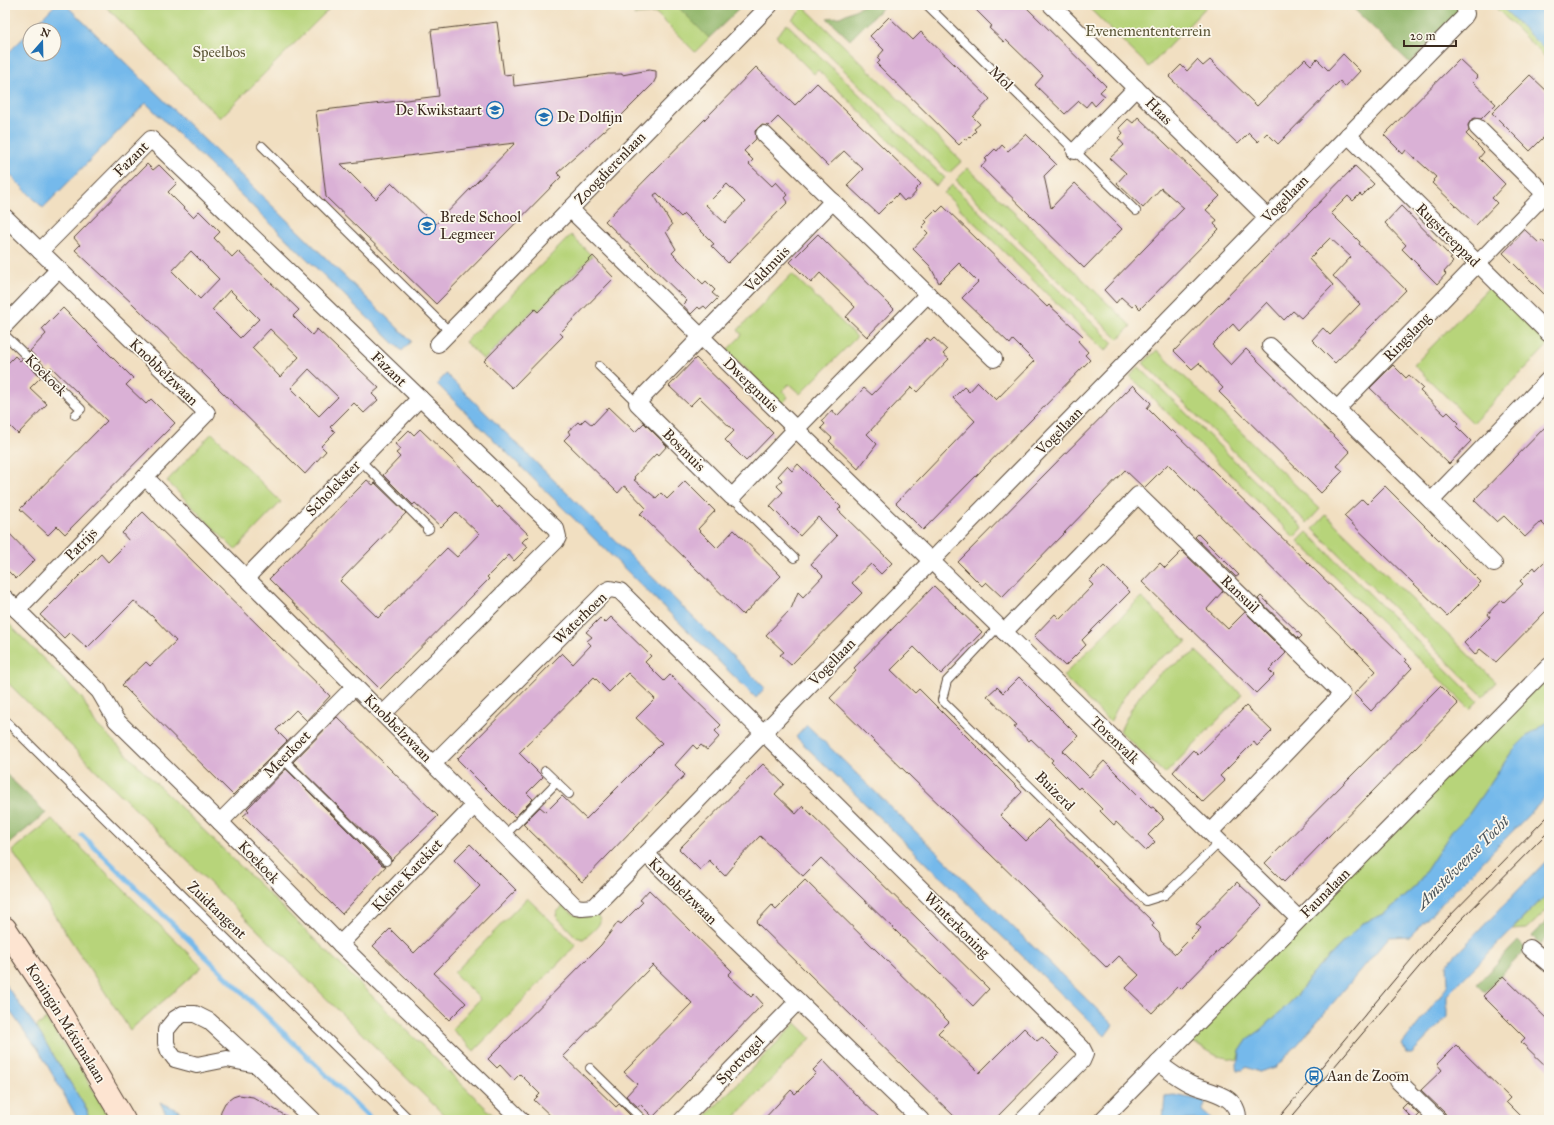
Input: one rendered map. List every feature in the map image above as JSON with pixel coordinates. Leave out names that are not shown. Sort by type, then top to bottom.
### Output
[{"type":"main road","name":"Koningin Máximalaan","points":[[5,928],[56,1005],[124,1120]]},
{"type":"street","name":"Zoogdierenlaan","points":[[438,344],[770,5]]},
{"type":"street","name":"Haas","points":[[1051,5],[1267,217]]},
{"type":"street","name":"Vogellaan","points":[[646,854],[1464,17],[1466,14],[1464,5]]},
{"type":"street","points":[[1075,151],[1136,88]]},
{"type":"street","points":[[1477,127],[1547,196]]},
{"type":"street","points":[[764,134],[994,359]]},
{"type":"street","name":"Rugstreeppad","points":[[1348,135],[1549,334]]},
{"type":"street","name":"Fazant","points":[[40,251],[151,139],[556,529],[558,537],[556,541],[383,714]]},
{"type":"street","name":"Ringslang","points":[[1337,409],[1478,264],[1547,196]]},
{"type":"street","name":"Veldmuis","points":[[702,337],[833,201]]},
{"type":"street","name":"Dwergmuis","points":[[570,209],[931,561]]},
{"type":"street","name":"Knobbelzwaan","points":[[5,216],[207,413],[145,477],[576,906],[582,908],[594,907],[646,854],[921,1120]]},
{"type":"street","points":[[5,325],[59,269]]},
{"type":"street","points":[[732,497],[928,294]]},
{"type":"street","points":[[637,403],[702,337]]},
{"type":"street","points":[[1270,346],[1337,409],[1494,564]]},
{"type":"street","points":[[1431,501],[1549,379]]},
{"type":"street","name":"Scholekster","points":[[246,578],[420,398]]},
{"type":"street","name":"Bosmuis","points":[[637,403],[732,497]]},
{"type":"street","name":"Patrijs","points":[[17,610],[145,477]]},
{"type":"street","name":"Ransuil","points":[[1001,629],[1138,495],[1243,596],[1342,694],[1215,837]]},
{"type":"street","name":"Torenvalk","points":[[931,561],[1299,919]]},
{"type":"street","name":"Waterhoen","points":[[433,764],[606,591],[610,589],[620,592],[764,733]]},
{"type":"street","name":"Koekoek","points":[[5,598],[99,691],[116,720],[220,822],[340,944],[521,1120]]},
{"type":"street","name":"Faunalaan","points":[[1102,1120],[1549,666]]},
{"type":"street","name":"Meerkoet","points":[[220,822],[355,686]]},
{"type":"street","name":"Winterkoning","points":[[764,733],[1082,1048],[1085,1054],[1082,1060],[1023,1120]]},
{"type":"street","name":"Kleine Karekiet","points":[[340,944],[475,805]]},
{"type":"street","points":[[1530,948],[1549,964]]},
{"type":"street","name":"Spotvogel","points":[[682,1120],[798,1001]]},
{"type":"street","points":[[257,1065],[227,1059],[197,1065],[175,1059],[169,1051],[166,1043],[166,1030],[175,1019],[183,1014],[195,1014],[209,1021],[257,1065],[312,1120]]},
{"type":"street","points":[[1158,1063],[1188,1084],[1227,1098],[1233,1103],[1237,1110],[1238,1120]]},
{"type":"street","points":[[1398,1081],[1438,1120]]},
{"type":"lane","name":"Mol","points":[[926,5],[1136,211]]},
{"type":"lane","points":[[262,146],[450,332]]},
{"type":"lane","name":"Koekoek","points":[[5,335],[81,409],[75,415]]},
{"type":"lane","name":"Bosmuis","points":[[599,366],[637,403]]},
{"type":"lane","points":[[360,460],[429,529],[427,530]]},
{"type":"lane","name":"Bosmuis","points":[[732,497],[794,558]]},
{"type":"lane","name":"Buizerd","points":[[1001,629],[947,681],[942,700],[1146,901],[1165,895],[1215,837]]},
{"type":"lane","name":"Zuidtangent","points":[[5,720],[410,1120]]},
{"type":"lane","points":[[283,759],[386,861]]},
{"type":"lane","points":[[545,771],[569,794]]},
{"type":"lane","points":[[505,835],[557,782]]},
{"type":"lane","points":[[590,1068],[643,1120]]},
{"type":"green space","name":"Speelbos","points":[[104,5],[333,5],[220,118]]},
{"type":"green space","points":[[637,5],[676,5],[709,38],[695,52],[656,13],[634,15]]},
{"type":"green space","points":[[676,5],[743,5],[709,38]]},
{"type":"green space","points":[[865,5],[885,5],[850,40],[827,18],[840,17]]},
{"type":"green space","name":"Evenemententerrein","points":[[1086,5],[1208,5],[1149,67]]},
{"type":"green space","points":[[1350,5],[1454,5],[1457,6],[1459,13],[1410,63]]},
{"type":"green space","points":[[1493,5],[1549,5],[1549,61]]},
{"type":"green space","points":[[804,7],[962,161],[949,173],[792,19]]},
{"type":"green space","points":[[787,24],[945,178],[936,186],[818,70],[814,74],[776,36]]},
{"type":"green space","points":[[968,168],[1131,326],[1118,339],[956,180]]},
{"type":"green space","points":[[952,185],[1113,343],[1105,351],[944,193]]},
{"type":"green space","points":[[571,235],[592,256],[538,311],[535,308],[484,360],[465,342]]},
{"type":"green space","points":[[792,274],[857,337],[800,394],[789,384],[782,391],[788,397],[782,404],[727,350],[742,335],[738,330]]},
{"type":"green space","points":[[1490,286],[1549,344],[1473,423],[1414,365]]},
{"type":"green space","points":[[1157,350],[1320,509],[1307,523],[1143,363]]},
{"type":"green space","points":[[1139,367],[1303,528],[1294,537],[1130,376]]},
{"type":"green space","points":[[212,433],[281,502],[235,550],[167,481]]},
{"type":"green space","points":[[1326,515],[1496,682],[1483,696],[1313,529]]},
{"type":"green space","points":[[1307,532],[1478,701],[1470,709],[1298,541]]},
{"type":"green space","points":[[1141,597],[1187,642],[1148,667],[1135,681],[1110,722],[1063,676]]},
{"type":"green space","points":[[5,620],[82,698],[95,723],[498,1120],[449,1120],[5,680]]},
{"type":"green space","points":[[1196,651],[1242,695],[1165,774],[1120,731],[1128,715],[1149,684],[1162,672]]},
{"type":"green space","points":[[1549,665],[1549,721],[1527,736],[1513,750],[1469,814],[1452,831],[1416,886],[1384,914],[1361,924],[1312,974],[1297,996],[1261,1030],[1248,1039],[1240,1051],[1239,1060],[1217,1056],[1184,1037]]},
{"type":"green space","points":[[5,773],[46,813],[6,846],[5,844]]},
{"type":"green space","points":[[52,819],[202,967],[130,1030],[12,851]]},
{"type":"green space","points":[[1549,892],[1549,908],[1527,929],[1512,930]]},
{"type":"green space","points":[[527,898],[576,945],[474,1051],[452,1029],[480,999],[454,973]]},
{"type":"green space","points":[[563,906],[577,916],[585,916],[593,913],[599,918],[600,921],[598,926],[583,939],[576,937],[556,916],[557,912]]},
{"type":"green space","points":[[1549,919],[1549,935],[1540,944],[1532,936]]},
{"type":"green space","points":[[1518,941],[1526,949],[1485,992],[1477,984]]},
{"type":"green space","points":[[46,1019],[82,1070],[110,1120],[91,1120],[88,1117],[87,1110],[36,1027]]},
{"type":"green space","points":[[796,1023],[811,1038],[732,1120],[702,1120]]},
{"type":"water","points":[[55,5],[66,5],[411,341],[402,351],[146,103],[43,208],[5,170],[5,56],[22,39],[22,62],[62,62],[62,22],[38,22]]},
{"type":"water","points":[[1501,5],[1549,5],[1549,54],[1504,9]]},
{"type":"water","points":[[446,374],[765,688],[756,698],[437,384]]},
{"type":"water","name":"Amstelveense Tocht","points":[[1549,721],[1549,794],[1410,936],[1389,937],[1298,1044],[1276,1067],[1259,1072],[1247,1067],[1243,1070],[1237,1070],[1236,1066],[1239,1060],[1240,1051],[1248,1039],[1261,1030],[1297,996],[1312,974],[1361,924],[1384,914],[1416,886],[1452,831],[1469,814],[1513,750],[1527,736]]},
{"type":"water","points":[[807,725],[1113,1025],[1105,1036],[796,737]]},
{"type":"water","points":[[1549,858],[1549,892],[1447,995],[1447,1017],[1412,1053],[1406,1053],[1402,1044],[1439,998],[1448,984],[1447,964]]},
{"type":"water","points":[[5,984],[36,1027],[87,1110],[88,1117],[79,1120],[76,1116],[38,1049],[5,1004]]},
{"type":"water","points":[[1174,1095],[1205,1101],[1202,1111],[1213,1120],[1163,1120],[1165,1096]]},
{"type":"water","points":[[160,1102],[180,1111],[184,1120],[169,1120]]},
{"type":"building","points":[[971,5],[1024,5],[1106,86],[1100,92],[1105,96],[1095,106],[1091,101],[1086,107],[1079,101],[1065,114],[1035,85],[1043,76],[1006,40],[1004,42],[989,28],[992,26]]},
{"type":"building","points":[[889,17],[913,40],[921,32],[990,99],[973,117],[980,124],[974,129],[976,131],[967,140],[965,139],[959,145],[877,64],[880,61],[877,58],[884,50],[870,36]]},
{"type":"building","points":[[497,22],[504,75],[513,74],[514,86],[608,74],[622,75],[649,70],[656,71],[656,78],[653,84],[622,115],[557,173],[561,177],[436,304],[326,197],[316,111],[439,96],[431,30]],"holes":[[[515,143],[435,225],[392,183],[376,199],[341,164]]]},
{"type":"building","points":[[1343,54],[1360,71],[1345,87],[1340,81],[1278,144],[1267,133],[1258,142],[1249,133],[1238,144],[1169,77],[1181,65],[1187,71],[1197,60],[1203,66],[1210,60],[1257,106],[1305,59],[1311,65],[1317,59],[1328,70]]},
{"type":"building","points":[[1459,59],[1478,77],[1473,82],[1496,104],[1481,119],[1475,118],[1471,120],[1468,125],[1469,131],[1466,134],[1484,152],[1479,158],[1505,184],[1492,198],[1497,203],[1476,225],[1432,183],[1436,177],[1406,150],[1403,154],[1384,135]]},
{"type":"building","points":[[756,67],[795,105],[817,83],[921,184],[915,190],[916,192],[910,199],[906,199],[904,201],[898,194],[878,214],[847,185],[863,169],[844,151],[828,166],[778,117],[769,126],[761,125],[755,131],[756,139],[744,151],[753,160],[749,164],[772,186],[776,182],[788,195],[785,198],[788,202],[728,263],[711,246],[714,244],[684,214],[681,217],[657,193],[654,195],[672,225],[666,232],[676,249],[672,253],[703,284],[706,281],[715,290],[712,293],[718,298],[707,309],[704,306],[700,309],[698,307],[691,314],[683,305],[687,301],[605,221]],"holes":[[[727,184],[745,202],[725,223],[706,205]]]},
{"type":"building","points":[[1530,75],[1549,93],[1549,132],[1530,151],[1492,113]]},
{"type":"building","points":[[1138,117],[1220,196],[1206,210],[1217,220],[1214,224],[1219,229],[1140,309],[1135,304],[1132,307],[1121,297],[1116,303],[1104,290],[1184,208],[1161,188],[1143,208],[1117,183],[1126,173],[1110,158],[1124,145],[1118,138],[1123,133],[1119,128],[1128,119],[1133,123]]},
{"type":"building","points":[[1026,134],[1056,164],[1044,176],[1051,208],[1075,183],[1122,229],[1084,268],[981,167],[987,160],[985,159],[995,149],[997,151],[1002,145],[1008,151]]},
{"type":"building","points":[[147,164],[153,170],[159,165],[177,183],[168,192],[193,217],[199,211],[220,232],[214,238],[232,257],[238,251],[299,310],[293,316],[312,335],[317,329],[379,388],[372,394],[378,400],[364,413],[354,403],[330,427],[335,432],[321,446],[326,451],[305,474],[133,304],[75,250],[80,245],[74,238]],"holes":[[[191,251],[219,279],[200,299],[172,271]],[[230,290],[259,319],[240,338],[212,310]],[[270,329],[299,357],[280,377],[252,348]],[[309,369],[338,397],[319,416],[291,388]]]},
{"type":"building","points":[[1355,166],[1374,184],[1362,196],[1360,194],[1353,201],[1348,196],[1331,213],[1360,242],[1359,244],[1406,290],[1335,363],[1312,340],[1323,328],[1330,335],[1360,304],[1333,276],[1351,257],[1330,238],[1309,259],[1333,285],[1301,318],[1293,311],[1284,320],[1267,302],[1239,331],[1233,324],[1212,345],[1231,365],[1246,349],[1350,452],[1337,466],[1343,471],[1321,493],[1219,392],[1223,388],[1199,363],[1192,369],[1174,351]]},
{"type":"building","points":[[943,206],[1047,307],[1049,305],[1083,336],[1078,341],[1088,352],[1085,355],[1090,360],[923,530],[896,503],[975,421],[953,398],[964,387],[969,392],[978,382],[996,400],[1034,361],[1013,340],[1010,344],[962,298],[978,282],[959,263],[939,283],[930,266],[913,249],[928,233],[922,227],[927,222],[925,220],[935,210],[937,212]]},
{"type":"building","points":[[1401,206],[1452,258],[1450,259],[1453,262],[1444,272],[1446,274],[1437,284],[1402,249],[1406,245],[1385,223]]},
{"type":"building","points":[[1525,230],[1539,243],[1542,240],[1549,247],[1549,299],[1503,253]]},
{"type":"building","points":[[818,234],[894,309],[867,337],[846,317],[855,307],[820,273],[811,283],[790,262]]},
{"type":"building","points":[[593,256],[614,278],[560,333],[563,336],[512,388],[484,361],[535,309],[538,312]]},
{"type":"building","points":[[63,308],[133,378],[126,385],[146,404],[151,399],[175,423],[65,534],[57,526],[48,535],[20,509],[107,421],[51,367],[48,370],[30,351],[46,334],[42,329]]},
{"type":"building","points":[[927,338],[931,341],[934,338],[947,350],[943,354],[949,359],[917,392],[912,387],[867,434],[877,444],[858,469],[829,441],[832,438],[821,428],[825,424],[822,421],[832,410],[837,416],[864,388],[872,395]]},
{"type":"building","points":[[15,356],[20,361],[22,359],[41,377],[30,388],[47,404],[18,434],[5,421],[5,366]]},
{"type":"building","points":[[696,358],[773,433],[746,461],[725,440],[734,431],[699,397],[690,406],[669,386]]},
{"type":"building","points":[[1393,365],[1406,378],[1409,375],[1423,388],[1420,391],[1445,415],[1448,412],[1459,423],[1456,426],[1471,441],[1449,464],[1370,388]]},
{"type":"building","points":[[1133,385],[1151,403],[1147,408],[1171,432],[1172,430],[1407,660],[1405,661],[1412,668],[1371,711],[1354,694],[1376,671],[1168,464],[1144,488],[1125,470],[1002,597],[986,582],[982,586],[958,562]]},
{"type":"building","points":[[609,407],[635,432],[644,423],[667,446],[658,456],[656,454],[634,477],[636,479],[634,480],[656,498],[661,493],[667,499],[685,481],[715,511],[698,529],[717,548],[734,530],[781,576],[743,615],[640,514],[646,508],[627,488],[624,486],[618,493],[564,440],[570,434],[568,431],[578,422],[580,424],[585,419],[592,425]]},
{"type":"building","points":[[1549,423],[1549,530],[1541,522],[1525,537],[1504,516],[1497,522],[1474,500]]},
{"type":"building","points":[[420,429],[473,480],[472,481],[498,508],[499,506],[529,535],[522,542],[528,547],[514,561],[509,555],[487,577],[489,579],[380,689],[269,579],[367,480],[373,485],[375,483],[406,513],[340,581],[378,618],[447,548],[457,557],[479,534],[456,512],[441,527],[415,503],[413,505],[383,475],[400,457],[396,453],[401,449],[395,444],[409,430],[414,435]]},
{"type":"building","points":[[798,464],[841,507],[838,510],[892,563],[881,574],[871,564],[861,573],[852,583],[862,593],[791,665],[780,655],[784,652],[766,635],[791,609],[798,592],[803,597],[823,576],[811,564],[837,536],[818,517],[800,536],[770,506],[783,492],[777,486],[782,480],[778,476],[787,466],[792,471]]},
{"type":"building","points":[[1385,486],[1481,582],[1447,616],[1344,516],[1362,499],[1367,504]]},
{"type":"building","points":[[143,512],[330,696],[307,721],[296,710],[276,730],[287,741],[233,795],[122,685],[146,662],[150,666],[176,641],[152,616],[134,601],[87,648],[70,632],[64,638],[40,615],[101,554],[108,562],[129,541],[122,533]]},
{"type":"building","points":[[5,529],[35,560],[16,579],[5,568]]},
{"type":"building","points":[[1198,534],[1239,575],[1236,577],[1195,537]]},
{"type":"building","points":[[1182,551],[1223,591],[1207,609],[1228,629],[1245,612],[1286,653],[1269,670],[1274,675],[1256,693],[1142,582],[1160,563],[1165,568]]},
{"type":"building","points":[[1549,557],[1549,608],[1496,662],[1480,649],[1475,655],[1464,643],[1490,617],[1488,614],[1494,607],[1502,600],[1504,602],[1523,584],[1520,581],[1534,567],[1536,570]]},
{"type":"building","points":[[1104,566],[1130,592],[1082,640],[1086,645],[1065,666],[1034,636],[1055,614],[1060,619],[1093,585],[1089,581]]},
{"type":"building","points":[[934,586],[982,632],[941,674],[914,647],[891,670],[915,693],[919,689],[1022,792],[1000,815],[1026,841],[1048,819],[1154,923],[1152,926],[1159,933],[1161,941],[1175,954],[1201,928],[1196,924],[1237,882],[1262,906],[1181,989],[1178,986],[1152,1013],[1126,988],[1139,975],[1119,956],[1107,968],[830,698],[856,671],[854,668]]},
{"type":"building","points":[[1261,596],[1302,636],[1299,639],[1258,599]]},
{"type":"building","points":[[611,617],[651,656],[645,662],[664,681],[670,675],[721,725],[715,731],[720,736],[707,750],[701,745],[697,749],[693,745],[675,765],[685,775],[582,882],[523,824],[540,807],[546,812],[562,796],[586,819],[662,743],[636,718],[655,699],[628,673],[609,692],[594,677],[519,753],[543,777],[527,793],[533,799],[515,817],[457,759],[562,653],[573,664],[591,645],[587,641],[592,637],[586,632],[600,618],[605,623]]},
{"type":"building","points":[[1019,677],[1078,736],[1063,751],[1089,777],[1104,761],[1151,808],[1153,807],[1163,817],[1162,818],[1164,819],[1148,835],[1155,842],[1146,851],[1116,822],[1114,825],[1100,811],[1102,809],[1080,787],[1078,789],[1051,762],[1053,760],[1031,739],[1029,741],[1014,727],[1017,725],[987,696],[997,687],[1003,693]]},
{"type":"building","points":[[1440,686],[1458,704],[1284,882],[1265,863]]},
{"type":"building","points":[[1246,706],[1272,731],[1257,746],[1254,742],[1220,776],[1225,781],[1203,802],[1173,772],[1193,750],[1198,755]]},
{"type":"building","points":[[337,717],[438,816],[391,861],[390,857],[293,762]]},
{"type":"building","points":[[763,764],[784,784],[775,794],[796,814],[803,806],[989,989],[973,1006],[821,858],[803,876],[760,836],[734,863],[735,864],[725,876],[709,860],[700,870],[679,849]]},
{"type":"building","points":[[286,769],[382,865],[386,866],[342,914],[243,816],[249,811],[247,809]]},
{"type":"building","points":[[470,844],[516,890],[434,973],[466,1003],[449,1020],[373,946],[390,929],[414,953],[480,886],[454,860]]},
{"type":"building","points":[[805,880],[949,1022],[938,1033],[979,1073],[1024,1028],[1037,1041],[1042,1037],[1059,1054],[994,1120],[958,1120],[756,922],[772,905],[776,909]]},
{"type":"building","points":[[649,890],[732,971],[728,975],[751,997],[754,994],[763,1004],[653,1117],[640,1104],[638,1107],[626,1096],[637,1084],[624,1072],[692,1003],[653,965],[563,1056],[616,1107],[619,1104],[630,1115],[627,1118],[630,1120],[555,1120],[534,1100],[540,1094],[520,1074],[514,1080],[500,1065],[497,1068],[488,1059],[601,945],[618,922],[621,924],[643,902],[640,900]]},
{"type":"building","points":[[1503,976],[1549,1021],[1549,1069],[1521,1042],[1525,1038],[1483,996]]},
{"type":"building","points":[[1456,1045],[1510,1098],[1506,1102],[1524,1120],[1447,1120],[1445,1113],[1421,1090],[1442,1070],[1437,1064]]},
{"type":"building","points":[[823,1060],[882,1120],[763,1120],[791,1090],[795,1094],[816,1073],[813,1070]]},
{"type":"building","points":[[239,1095],[253,1097],[293,1120],[220,1120],[221,1111],[225,1103],[233,1097]]},
{"type":"building","points":[[1407,1103],[1419,1115],[1414,1120],[1402,1108]]},
{"type":"waterway","points":[[82,835],[372,1120]]},
{"type":"tram line","points":[[1277,1120],[1436,930],[1549,815]]},
{"type":"tram line","points":[[1289,1120],[1447,934],[1549,831]]},
{"type":"place","name":"De Kwikstaart","points":[[495,110]]},
{"type":"place","name":"De Dolfijn","points":[[544,117]]},
{"type":"place","name":"Brede School Legmeer","points":[[427,226]]},
{"type":"place","name":"Aan de Zoom","points":[[1314,1076]]}]
